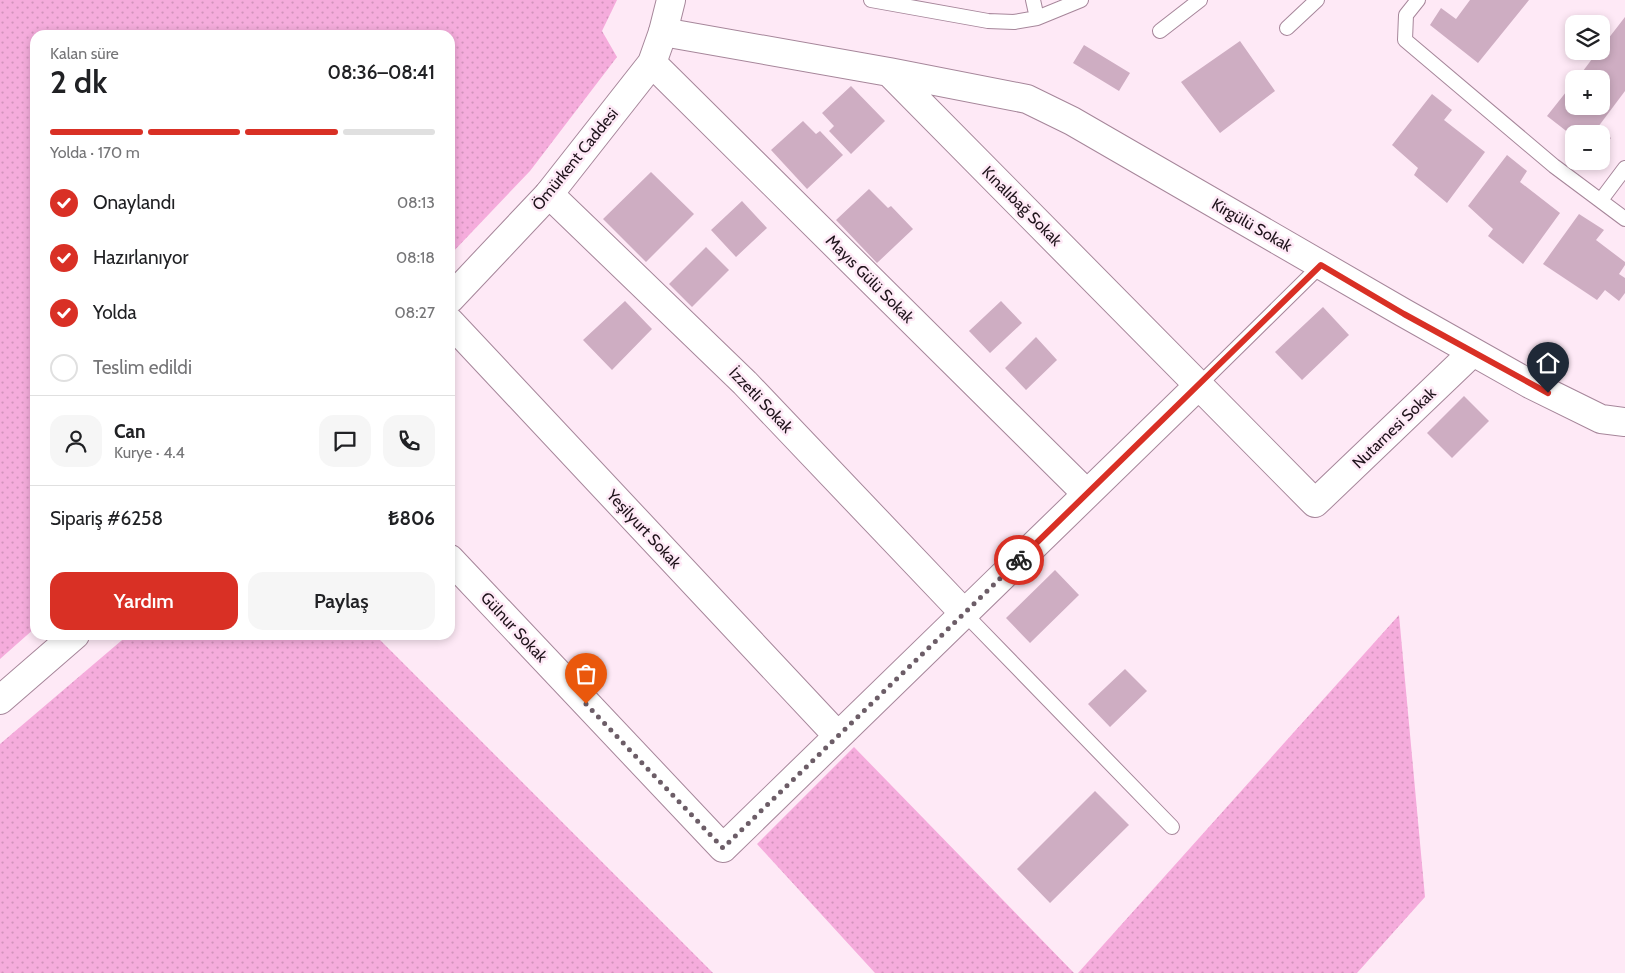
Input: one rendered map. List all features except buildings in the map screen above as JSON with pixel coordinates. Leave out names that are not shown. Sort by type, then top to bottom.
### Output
[{"type":"street","name":"Ömürkent Caddesi","points":[[455,294],[549,194],[652,63],[664,32],[671,0]]},
{"type":"street","points":[[664,32],[889,72]]},
{"type":"street","name":"Mayıs Gülü Sokak","points":[[652,63],[1087,494]]},
{"type":"street","name":"Kirgülü Sokak","points":[[889,72],[1027,98],[1072,121],[1530,384],[1613,420]]},
{"type":"street","name":"Kınalıbağ Sokak","points":[[889,72],[1315,503]]},
{"type":"street","name":"İzzetli Sokak","points":[[549,194],[745,383],[964,613]]},
{"type":"street","name":"Yeşilyurt Sokak","points":[[455,327],[838,736]]},
{"type":"street","name":"Nutarnesi Sokak","points":[[1315,503],[1474,352]]},
{"type":"street","points":[[838,736],[1199,386]]},
{"type":"street","name":"Gülnur Sokak","points":[[455,564],[723,848],[838,736]]},
{"type":"street","points":[[0,700],[69,640]]},
{"type":"lane","points":[[871,0],[988,21],[1014,22],[1038,18],[1081,0]]},
{"type":"lane","points":[[1033,0],[1038,18]]},
{"type":"lane","points":[[1160,31],[1200,0]]},
{"type":"lane","points":[[1287,28],[1317,0]]},
{"type":"lane","points":[[1418,0],[1406,14],[1405,40],[1554,166],[1625,219]]},
{"type":"lane","points":[[1600,200],[1625,168]]},
{"type":"lane","points":[[1199,386],[1321,265]]},
{"type":"lane","points":[[964,613],[1172,827]]},
{"type":"shaded area","points":[[0,0],[617,0],[602,31],[617,57],[530,171],[455,250],[455,30],[30,30],[30,632],[0,659]]},
{"type":"shaded area","points":[[1399,615],[1425,897],[1357,973],[1078,973]]},
{"type":"shaded area","points":[[122,640],[380,640],[713,973],[0,973],[0,744]]},
{"type":"shaded area","points":[[854,747],[1074,973],[875,973],[757,844]]},
{"type":"way so far","points":[[586,704],[723,848],[1019,560]]},
{"type":"route","points":[[1019,560],[1321,265],[1404,314],[1548,393]]}]
